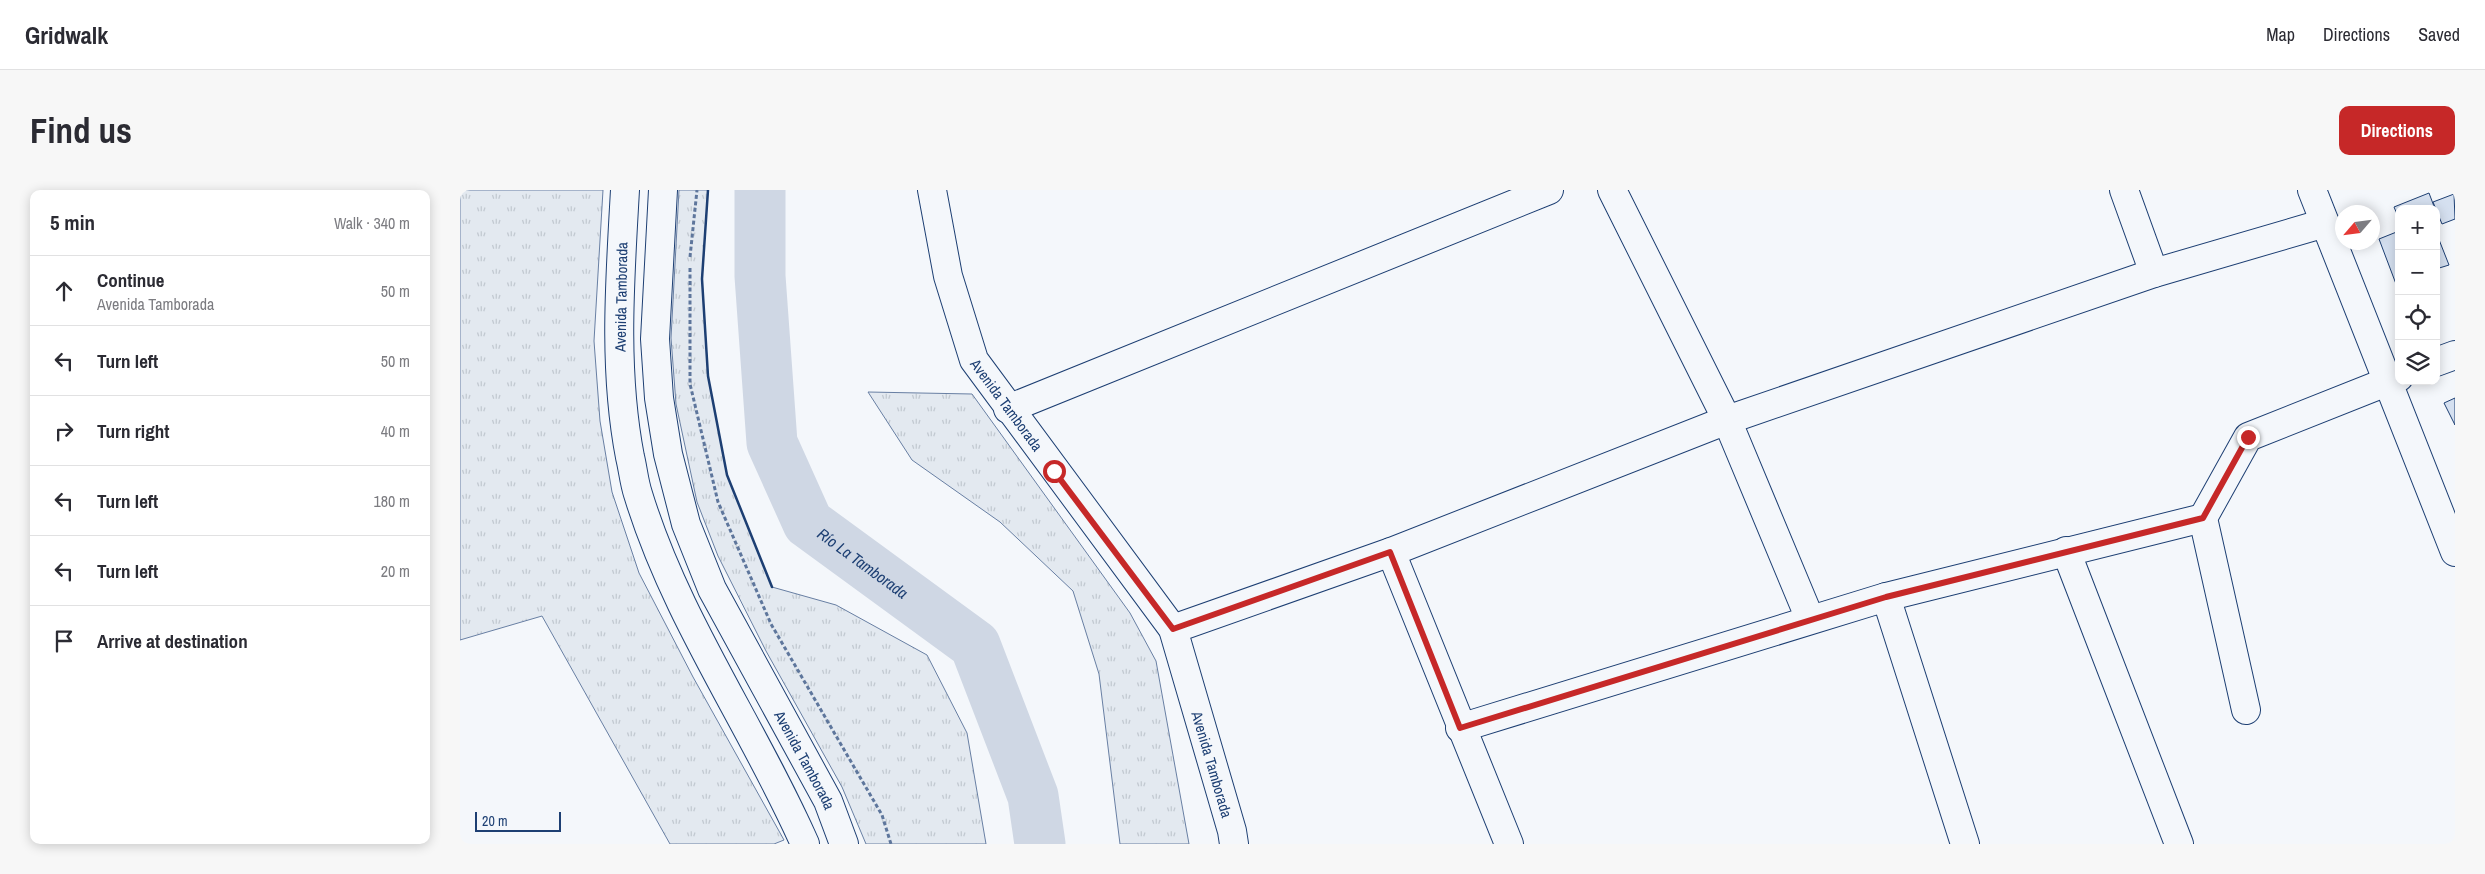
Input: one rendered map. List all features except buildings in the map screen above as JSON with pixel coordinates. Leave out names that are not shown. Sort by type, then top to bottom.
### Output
[{"type":"street","name":"Avenida Tamborada","points":[[625,190],[619,346],[624,425],[637,493],[660,558],[694,630],[787,802],[805,844]]},
{"type":"street","name":"Avenida Tamborada","points":[[663,190],[655,339],[659,398],[668,454],[686,524],[712,589],[828,802],[844,844]]},
{"type":"street","name":"Avenida Tamborada","points":[[932,190],[948,276],[974,360],[1008,409],[1173,629],[1232,831],[1234,844]]},
{"type":"street","points":[[1008,409],[1549,190]]},
{"type":"street","points":[[1612,190],[1727,420],[1810,619]]},
{"type":"street","points":[[2124,190],[2154,273]]},
{"type":"street","points":[[2312,190],[2393,379],[2455,552]]},
{"type":"street","points":[[1173,629],[1390,552],[1727,420],[2154,273],[2325,223]]},
{"type":"street","points":[[2440,360],[2455,354]]},
{"type":"street","points":[[2246,710],[2203,518],[2248,437],[2393,379]]},
{"type":"street","points":[[1460,728],[1886,597],[2203,518]]},
{"type":"street","points":[[2066,551],[2179,844]]},
{"type":"street","points":[[1390,552],[1460,728],[1509,844]]},
{"type":"street","points":[[1886,597],[1964,844]]},
{"type":"path","points":[[697,190],[690,263],[690,384],[718,502],[771,624],[882,815],[891,844]]},
{"type":"green space","points":[[460,190],[603,190],[594,341],[600,421],[612,492],[639,573],[693,677],[784,840],[774,844],[670,844],[542,616],[460,640]]},
{"type":"green space","points":[[679,190],[708,190],[702,279],[708,376],[727,475],[772,587],[836,605],[927,655],[967,733],[986,844],[866,844],[842,787],[766,651],[718,556],[697,502],[676,404],[671,338]]},
{"type":"green space","points":[[868,392],[972,394],[1130,613],[1156,661],[1189,844],[1120,844],[1099,674],[1073,591],[1000,522],[912,460]]},
{"type":"waterway","name":"Río La Tamborada","points":[[760,190],[760,276],[772,443],[808,523],[975,645],[1033,796],[1040,844]]},
{"type":"wall","points":[[708,190],[702,279],[708,376],[727,475],[772,587]]},
{"type":"route","points":[[1054,471],[1173,629],[1390,552],[1460,728],[1886,597],[2203,518],[2248,437]]}]
